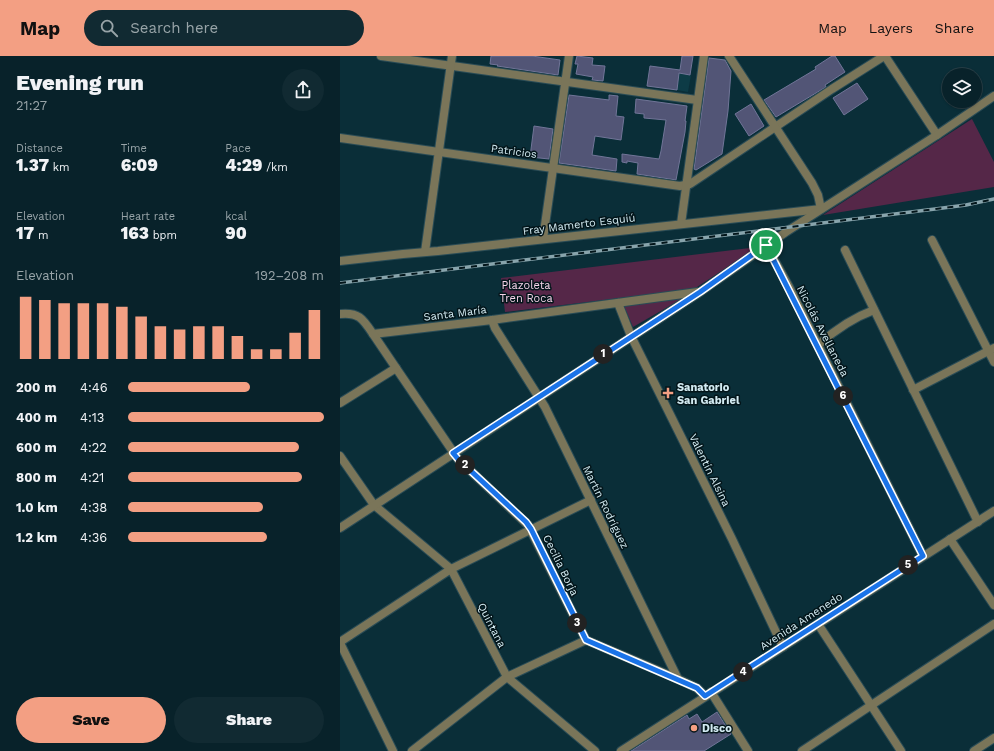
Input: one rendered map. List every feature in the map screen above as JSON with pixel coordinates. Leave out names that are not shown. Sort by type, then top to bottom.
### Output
[{"type":"street","points":[[381,56],[565,83],[697,100]]},
{"type":"street","points":[[425,252],[452,56]]},
{"type":"street","points":[[543,239],[569,56]]},
{"type":"street","points":[[681,224],[704,56]]},
{"type":"street","points":[[729,56],[812,183],[818,195],[821,209]]},
{"type":"street","points":[[686,186],[884,56],[937,135]]},
{"type":"street","points":[[340,528],[700,292],[766,245],[937,135],[994,96]]},
{"type":"street","name":"Patricios","points":[[340,138],[686,186]]},
{"type":"street","name":"Fray Mamerto Esquiú","points":[[340,261],[821,209]]},
{"type":"street","points":[[932,240],[991,349],[994,362]]},
{"type":"street","name":"Nicolás Avellaneda","points":[[766,245],[818,345],[923,556]]},
{"type":"street","points":[[845,250],[978,522]]},
{"type":"street","name":"Santa María","points":[[373,334],[492,320],[700,292]]},
{"type":"street","name":"Valentín Alsina","points":[[618,303],[631,336],[732,539],[783,647]]},
{"type":"street","points":[[818,345],[850,320],[874,310]]},
{"type":"street","points":[[340,314],[350,313],[359,316],[367,324],[373,334]]},
{"type":"street","name":"Martín Rodríguez","points":[[492,320],[494,328],[539,397],[678,679]]},
{"type":"street","name":"Cecilia Borja","points":[[373,334],[453,453],[526,522],[531,529],[586,640]]},
{"type":"street","points":[[913,390],[991,349]]},
{"type":"street","points":[[340,403],[396,368]]},
{"type":"street","name":"Quintana","points":[[340,456],[374,505],[451,569],[507,677],[595,751]]},
{"type":"street","points":[[393,751],[340,643],[451,569],[591,500]]},
{"type":"street","name":"Avenida Amenedo","points":[[621,751],[994,511]]},
{"type":"street","points":[[950,539],[994,605]]},
{"type":"street","points":[[818,624],[901,751]]},
{"type":"street","points":[[802,751],[994,624]]},
{"type":"street","points":[[412,751],[507,677],[586,640],[678,679],[708,694],[748,751]]},
{"type":"street","points":[[974,751],[994,738]]},
{"type":"shaded area","points":[[679,73],[691,75],[688,92],[677,90]]},
{"type":"green space","points":[[972,119],[994,162],[994,187],[823,215]]},
{"type":"green space","name":"Plazoleta Tren Roca","points":[[758,247],[694,289],[505,312],[501,278]]},
{"type":"green space","points":[[685,297],[633,327],[624,306]]},
{"type":"building","points":[[491,56],[532,56],[560,60],[558,75],[497,66],[498,65],[490,64]]},
{"type":"building","points":[[577,56],[593,58],[592,65],[605,66],[603,81],[592,80],[593,77],[576,74],[578,64],[575,64]]},
{"type":"building","points":[[682,56],[693,56],[690,75],[679,73],[677,90],[647,86],[650,66],[680,70]]},
{"type":"building","points":[[832,56],[835,56],[845,72],[825,85],[826,87],[776,117],[764,100],[816,69],[815,67]]},
{"type":"building","points":[[709,58],[725,60],[731,71],[728,111],[722,154],[696,170],[694,169]]},
{"type":"building","points":[[857,83],[868,99],[844,115],[833,98]]},
{"type":"building","points":[[569,95],[609,100],[609,95],[618,96],[616,116],[624,117],[621,140],[595,136],[592,155],[617,159],[616,171],[559,163]]},
{"type":"building","points":[[636,99],[687,106],[685,132],[676,180],[637,174],[638,163],[627,161],[627,163],[622,162],[622,154],[659,159],[661,151],[666,120],[644,118],[644,114],[635,113]]},
{"type":"building","points":[[751,104],[764,126],[749,136],[735,114]]},
{"type":"building","points":[[534,126],[553,129],[549,159],[530,157]]},
{"type":"building","name":"Disco","points":[[717,712],[731,734],[704,751],[631,751],[687,715],[689,719],[697,714],[702,722]]},
{"type":"railway","points":[[340,283],[935,209],[966,205],[994,199]]},
{"type":"place","name":"Sanatorio San Gabriel","points":[[668,393]]},
{"type":"place","name":"Disco","points":[[694,728]]},
{"type":"route","points":[[766,245],[789,287],[923,556],[705,696],[697,688],[678,679],[586,640],[531,529],[526,522],[453,453],[700,292],[766,245]]}]
